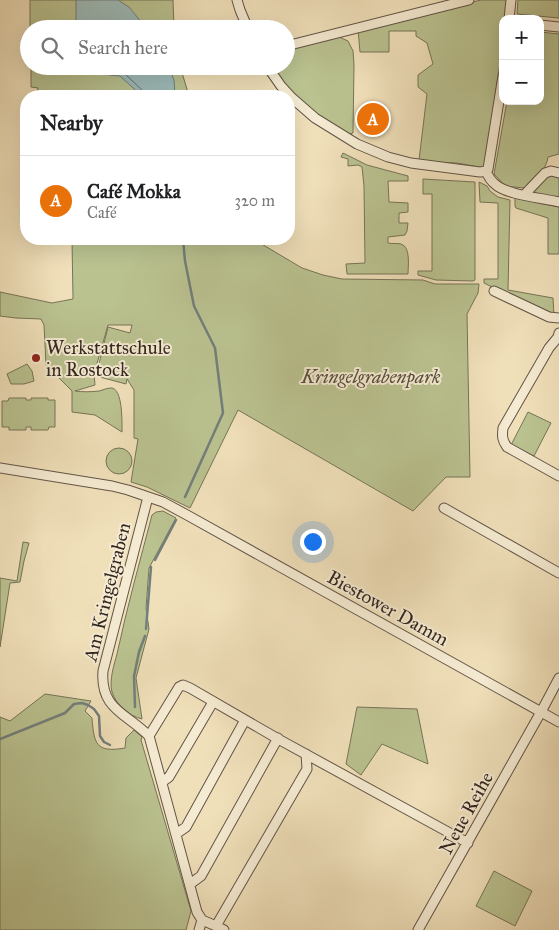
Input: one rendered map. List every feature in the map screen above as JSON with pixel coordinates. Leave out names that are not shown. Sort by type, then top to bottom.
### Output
[{"type":"street","points":[[237,0],[244,20]]},
{"type":"street","points":[[295,44],[470,0]]},
{"type":"street","points":[[509,15],[511,0]]},
{"type":"street","points":[[544,25],[559,27]]},
{"type":"street","points":[[273,75],[285,90]]},
{"type":"street","points":[[486,171],[488,169],[499,100]]},
{"type":"street","points":[[295,101],[315,118],[357,144],[388,156],[411,163],[480,172],[486,171]]},
{"type":"street","points":[[486,171],[496,186],[511,192],[559,202]]},
{"type":"street","points":[[524,195],[545,173],[551,171],[559,173]]},
{"type":"street","points":[[494,291],[549,317],[559,318]]},
{"type":"street","points":[[559,336],[549,348],[503,428],[502,436],[503,442],[507,447],[559,476]]},
{"type":"street","name":"Biestower Damm","points":[[0,468],[112,486],[163,502],[559,722]]},
{"type":"street","name":"Am Kringelgraben","points":[[148,497],[103,671],[103,682],[110,704],[149,736]]},
{"type":"street","points":[[444,508],[559,573]]},
{"type":"street","name":"Neue Reihe","points":[[418,930],[542,712],[559,678]]},
{"type":"street","points":[[306,754],[307,769],[220,928],[202,920],[197,912],[149,736],[179,687],[183,685],[468,843]]},
{"type":"street","points":[[162,782],[169,776],[213,702]]},
{"type":"street","points":[[176,834],[186,827],[245,720]]},
{"type":"street","points":[[190,884],[201,876],[278,738]]},
{"type":"street","points":[[199,930],[202,920]]},
{"type":"green space","points":[[30,0],[173,0],[174,20],[30,20]]},
{"type":"green space","points":[[481,0],[507,0],[505,15],[499,15],[499,70],[485,168],[457,163],[419,160],[427,94],[418,87],[418,75],[433,64],[427,43],[416,36],[416,31],[389,31],[389,52],[360,52],[358,29]]},
{"type":"green space","points":[[518,0],[559,0],[559,18],[544,17],[544,15],[517,14]]},
{"type":"green space","points":[[544,32],[559,34],[559,154],[548,157],[542,170],[524,188],[505,186],[494,174],[506,105],[544,105]]},
{"type":"green space","points":[[337,36],[348,41],[353,51],[354,65],[353,133],[346,135],[301,102],[295,96],[295,90],[290,90],[282,82],[278,75],[295,75],[295,46]]},
{"type":"green space","points":[[31,75],[183,75],[187,90],[38,90],[38,88],[31,87]]},
{"type":"green space","points":[[343,153],[367,165],[408,176],[408,181],[388,181],[389,202],[408,203],[408,212],[399,213],[399,223],[408,223],[405,235],[388,237],[388,243],[401,244],[406,249],[408,253],[408,274],[347,274],[346,264],[365,263],[364,186],[362,167],[358,165],[348,166],[348,159],[341,157]]},
{"type":"green space","points":[[552,175],[559,178],[559,197],[552,198],[532,193],[547,177]]},
{"type":"green space","points":[[423,179],[475,182],[475,280],[436,280],[418,275],[418,271],[432,271],[432,194],[423,194]]},
{"type":"green space","points":[[479,182],[487,186],[498,197],[510,200],[508,290],[553,298],[554,315],[548,315],[484,283],[484,279],[498,279],[498,203],[480,202]]},
{"type":"green space","points":[[515,198],[559,207],[559,254],[548,254],[548,218],[516,208]]},
{"type":"green space","name":"Kringelgrabenpark","points":[[72,245],[263,245],[302,268],[342,279],[423,280],[435,284],[479,284],[478,293],[467,314],[470,477],[446,477],[413,511],[238,410],[190,508],[147,487],[131,482],[138,439],[134,438],[134,390],[127,379],[126,384],[96,376],[108,327],[130,333],[132,325],[108,325],[94,374],[95,385],[75,391],[96,391],[111,388],[115,390],[120,400],[122,432],[95,415],[72,412],[72,391],[46,365],[44,325],[41,319],[0,316],[0,292],[52,303],[73,299]]},
{"type":"green space","points":[[27,364],[32,371],[34,381],[24,384],[11,384],[7,374]]},
{"type":"green space","points":[[9,398],[26,398],[26,400],[31,400],[31,398],[48,398],[48,400],[55,400],[55,427],[49,427],[48,430],[31,430],[31,427],[26,427],[26,430],[9,430],[9,427],[2,427],[2,401],[8,401]]},
{"type":"green space","points":[[528,412],[551,423],[534,456],[511,445]]},
{"type":"green space","points":[[119,448],[128,452],[132,461],[128,470],[119,474],[110,470],[106,461],[110,452]]},
{"type":"green space","points":[[163,511],[176,518],[149,568],[146,608],[149,629],[136,678],[142,719],[128,713],[120,705],[112,692],[111,678],[152,515]]},
{"type":"green space","points":[[23,542],[29,543],[20,582],[10,583],[0,647],[0,578],[17,581]]},
{"type":"green space","points":[[45,694],[91,701],[85,711],[92,718],[96,740],[102,748],[125,748],[126,738],[134,730],[142,737],[141,740],[191,911],[186,930],[0,930],[0,717],[10,721]]},
{"type":"green space","points":[[357,707],[417,709],[428,764],[382,744],[361,775],[346,764]]},
{"type":"green space","points":[[494,871],[532,891],[515,926],[476,906]]},
{"type":"water","points":[[76,0],[118,0],[129,7],[140,20],[76,20]]},
{"type":"water","points":[[109,75],[172,75],[175,90],[135,90],[120,76]]},
{"type":"waterway","points":[[184,245],[194,306],[215,348],[223,413],[185,497]]},
{"type":"waterway","points":[[155,560],[176,520]]},
{"type":"waterway","points":[[146,629],[151,567]]},
{"type":"waterway","points":[[135,707],[134,676],[139,652],[145,636]]},
{"type":"waterway","points":[[0,739],[65,713],[74,704],[82,703],[94,709],[99,716],[100,736],[104,742],[110,745]]},
{"type":"place","name":"Café Mokka","points":[[373,119]]},
{"type":"place","name":"Werkstattschule in Rostock","points":[[36,358]]}]
